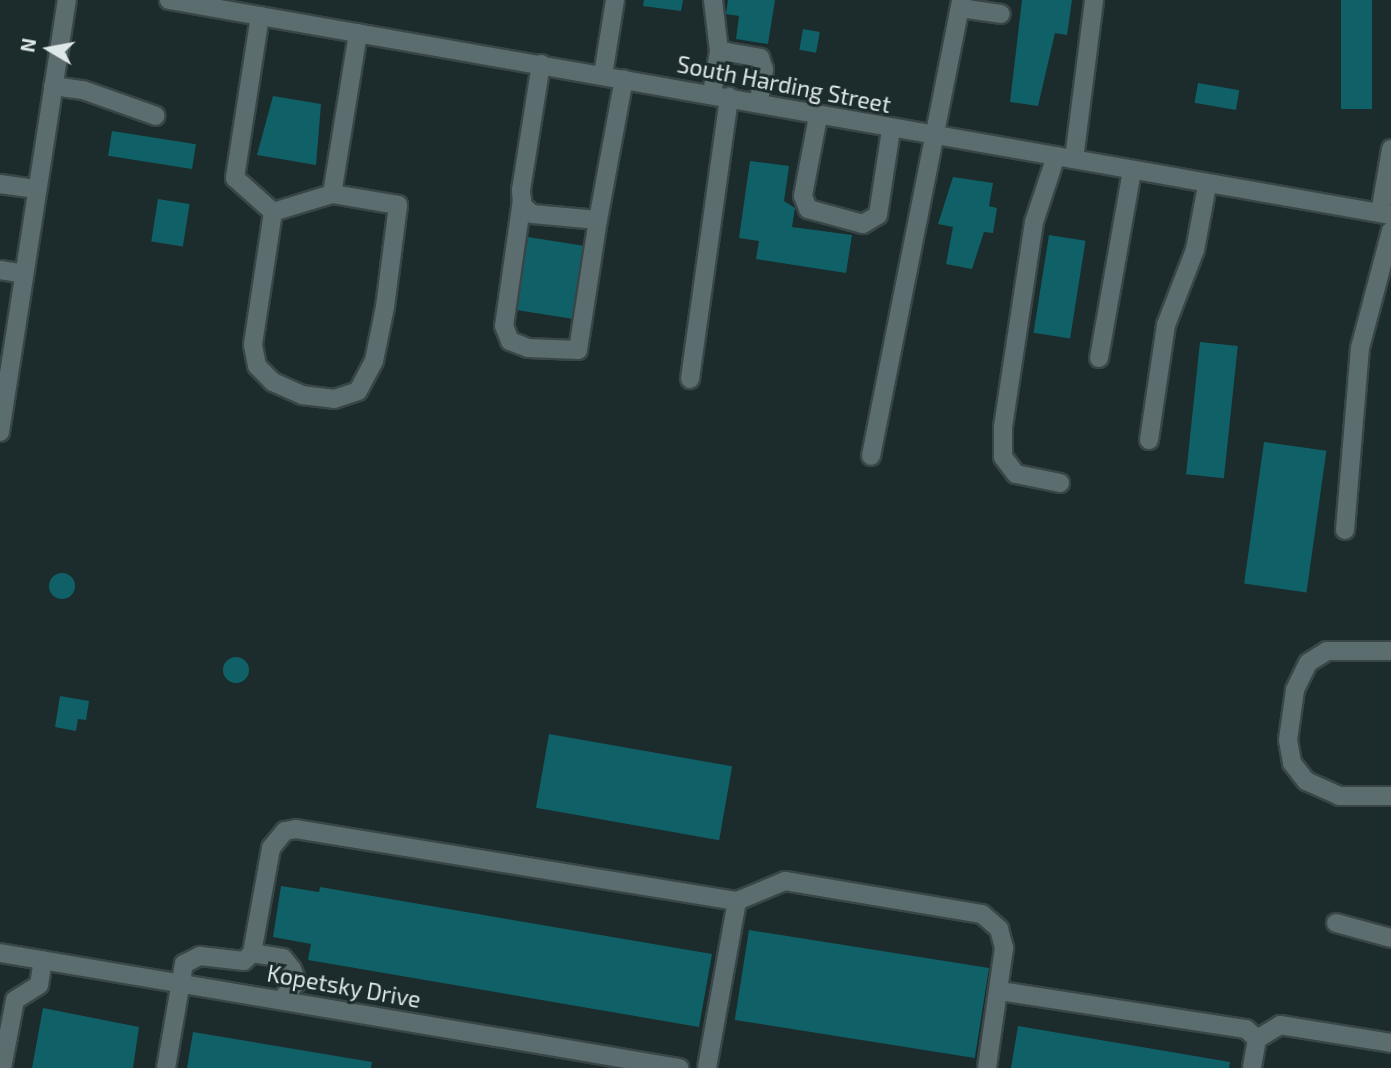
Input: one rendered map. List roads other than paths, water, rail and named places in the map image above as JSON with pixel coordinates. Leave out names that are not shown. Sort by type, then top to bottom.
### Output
[{"type":"street","points":[[0,432],[67,0]]},
{"type":"street","name":"South Harding Street","points":[[169,0],[210,4],[260,16],[721,95],[818,117],[1065,158],[1208,186],[1386,214]]},
{"type":"street","points":[[603,75],[615,0]]},
{"type":"street","points":[[690,379],[721,95],[713,0]]},
{"type":"street","points":[[1060,483],[1016,474],[1003,457],[1003,427],[1034,222],[1065,158],[1094,0]]},
{"type":"street","points":[[871,456],[937,138],[960,4],[1001,14]]},
{"type":"street","points":[[260,16],[235,178],[273,212]]},
{"type":"street","points":[[332,194],[358,33]]},
{"type":"street","points":[[719,51],[760,58],[764,69],[759,102]]},
{"type":"street","points":[[541,64],[504,326],[510,341],[528,348],[578,350],[624,79]]},
{"type":"street","points":[[53,86],[83,90],[156,116]]},
{"type":"street","points":[[818,117],[803,196],[808,209],[863,224],[878,215],[891,130]]},
{"type":"street","points":[[1386,214],[1391,149]]},
{"type":"street","points":[[1099,358],[1132,171]]},
{"type":"street","points":[[0,184],[37,189]]},
{"type":"street","points":[[1149,440],[1166,325],[1195,250],[1208,186]]},
{"type":"street","points":[[332,194],[398,205],[374,361],[358,391],[334,399],[287,390],[257,366],[253,345],[273,212],[332,194]]},
{"type":"street","points":[[522,200],[532,214],[598,220]]},
{"type":"street","points":[[1345,530],[1360,348],[1391,231]]},
{"type":"street","points":[[0,270],[24,274]]},
{"type":"street","points":[[1391,652],[1327,651],[1308,663],[1295,690],[1289,740],[1292,763],[1306,781],[1339,796],[1391,796]]},
{"type":"street","points":[[166,1068],[179,983],[190,957],[244,961],[252,953],[271,848],[285,831],[296,829],[737,901],[785,881],[982,914],[999,929],[1004,948],[987,1068]]},
{"type":"street","points":[[707,1068],[737,901]]},
{"type":"street","points":[[1336,923],[1391,938]]},
{"type":"street","name":"Kopetsky Drive","points":[[0,953],[680,1068]]},
{"type":"street","points":[[252,953],[283,958],[292,969],[297,982],[281,1000]]},
{"type":"street","points":[[2,1068],[15,1000],[39,985],[43,960]]},
{"type":"street","points":[[1000,991],[1246,1029],[1257,1039]]},
{"type":"street","points":[[1252,1068],[1257,1039],[1280,1025],[1391,1043]]}]
